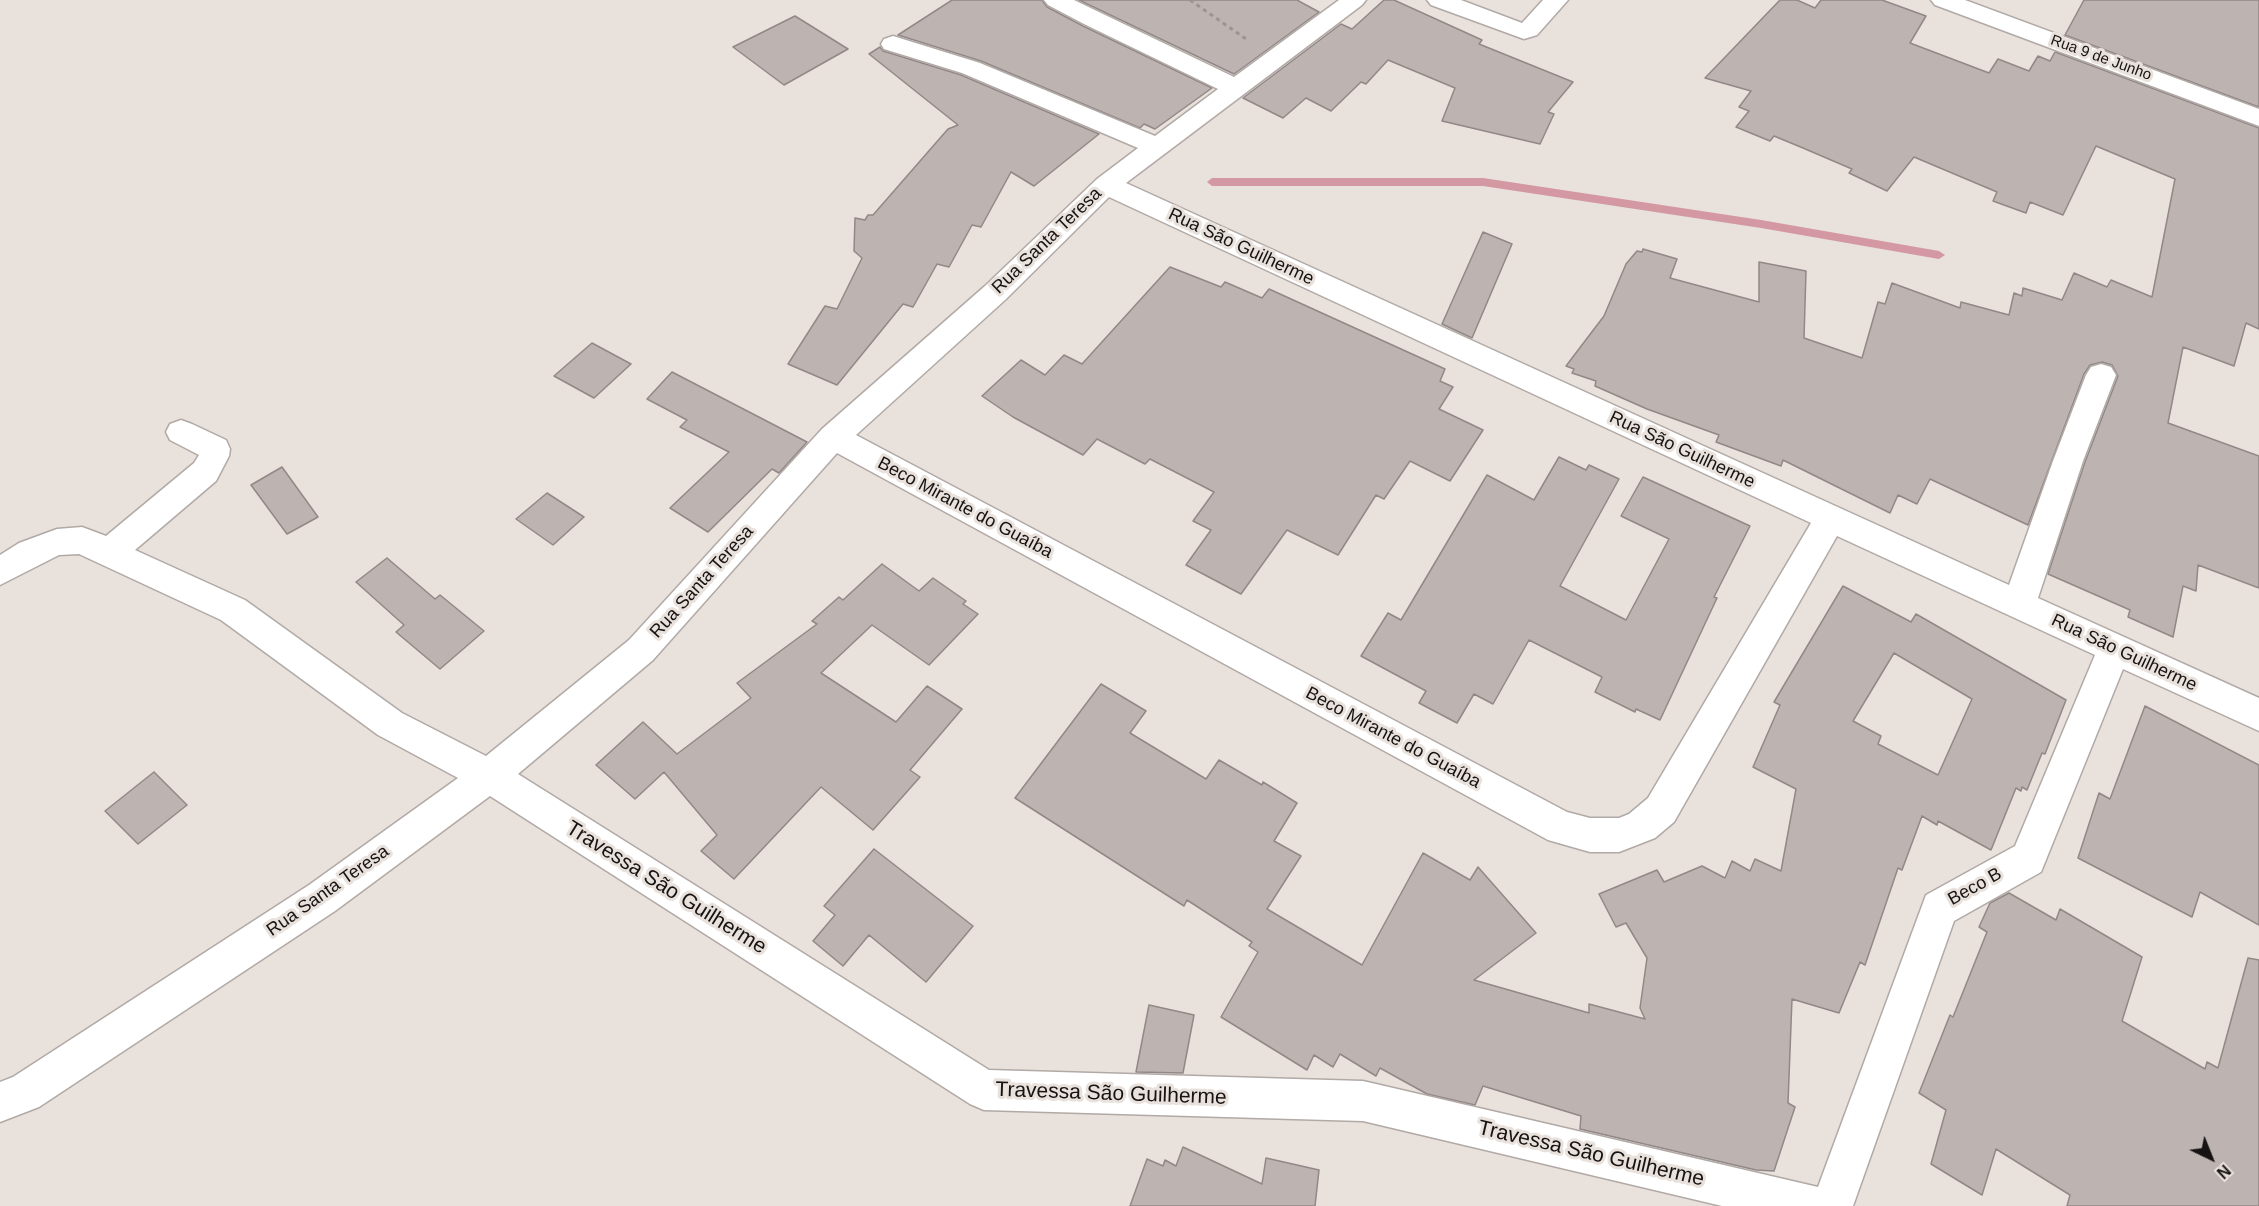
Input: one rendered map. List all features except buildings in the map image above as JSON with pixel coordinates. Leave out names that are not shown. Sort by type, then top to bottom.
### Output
[{"type":"street","points":[[1056,0],[1238,88]]},
{"type":"street","name":"Rua Santa Teresa","points":[[0,1102],[25,1093],[322,898],[489,776],[641,650],[833,437],[995,293],[1106,185],[1354,0]]},
{"type":"street","points":[[1439,0],[1524,33],[1556,0]]},
{"type":"street","name":"Rua 9 de Junho","points":[[1943,0],[2259,118]]},
{"type":"street","points":[[893,44],[971,68],[1157,147]]},
{"type":"street","name":"Rua São Guilherme","points":[[1106,185],[2259,715]]},
{"type":"street","points":[[2019,604],[2068,461],[2102,375]]},
{"type":"street","points":[[109,553],[205,472],[214,456],[215,449],[181,432]]},
{"type":"street","name":"Beco Mirante do Guaíba","points":[[833,437],[1561,828],[1590,835],[1619,835],[1642,826],[1661,810],[1830,519]]},
{"type":"street","name":"Travessa São Guilherme","points":[[0,571],[30,553],[57,542],[82,540],[232,610],[390,724],[489,776],[984,1090],[1363,1101],[1813,1206]]},
{"type":"street","name":"Beco B","points":[[1832,1206],[1939,908],[1995,875],[2028,859],[2114,650]]},
{"type":"path","points":[[1190,0],[1276,60]]},
{"type":"waterway","points":[[1212,182],[1483,182],[1761,224],[1939,255]]}]
